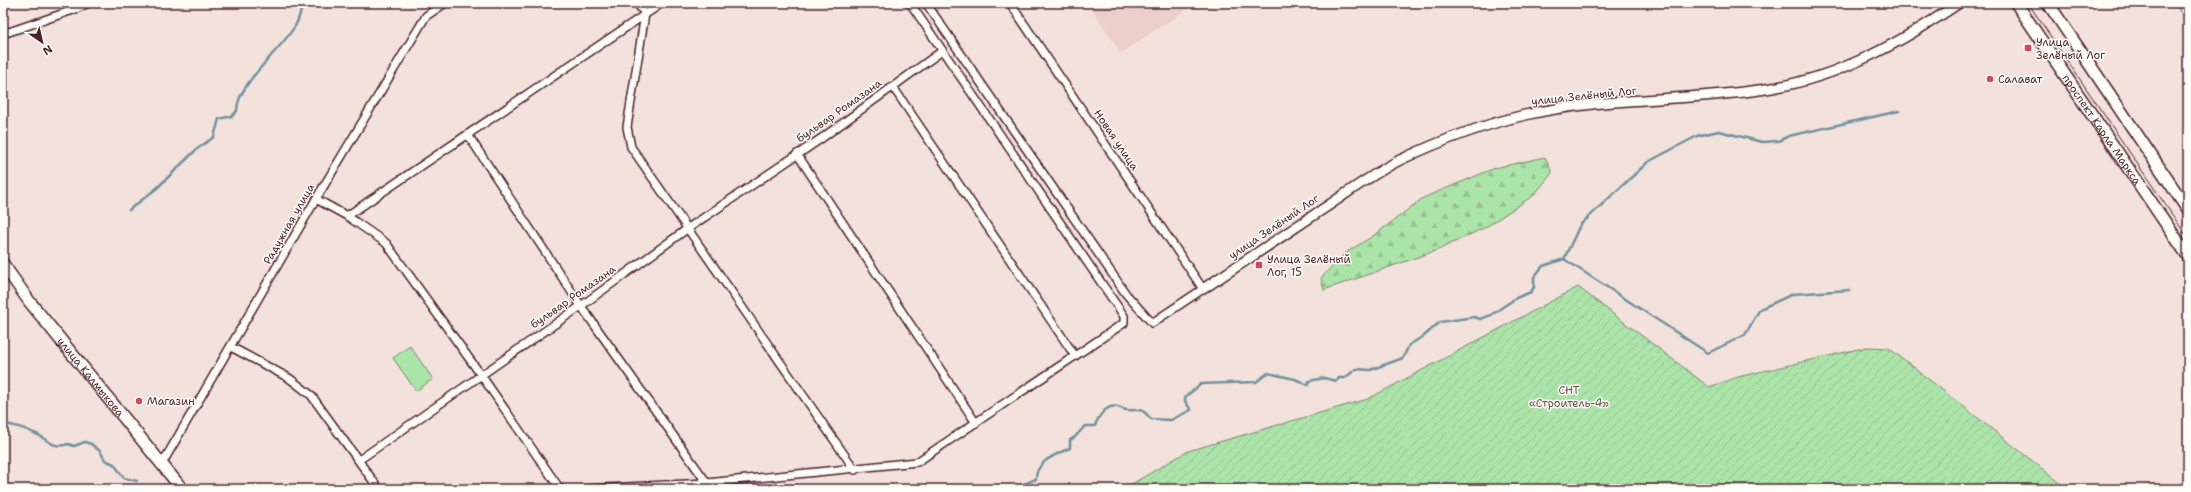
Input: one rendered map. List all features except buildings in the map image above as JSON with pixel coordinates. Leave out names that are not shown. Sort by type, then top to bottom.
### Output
[{"type":"main road","name":"проспект Карла Маркса","points":[[2016,3],[2188,256]]},
{"type":"main road","points":[[2048,3],[2188,210]]},
{"type":"main road","name":"улица Калмыкова","points":[[3,264],[29,301],[182,489]]},
{"type":"street","points":[[3,34],[76,10],[88,3]]},
{"type":"street","name":"Радужная улица","points":[[162,464],[316,199],[426,16],[445,3]]},
{"type":"street","points":[[637,3],[644,14],[627,127],[631,147],[854,470]]},
{"type":"street","points":[[347,216],[662,3]]},
{"type":"street","points":[[586,489],[707,483],[854,470],[917,462],[1122,324],[1125,318],[910,3]]},
{"type":"street","name":"улица Зелёный Лог","points":[[926,3],[1126,294],[1152,323],[1398,161],[1448,139],[1524,115],[1560,108],[1729,94],[1774,88],[1803,81],[1829,73],[1888,48],[1959,3]]},
{"type":"street","name":"Новая улица","points":[[1010,3],[1203,289]]},
{"type":"street","name":"бульвар Ромазана","points":[[359,460],[581,306],[687,229],[893,87],[942,51]]},
{"type":"street","points":[[893,87],[1075,356]]},
{"type":"street","points":[[468,135],[581,306],[707,483]]},
{"type":"street","points":[[797,154],[976,423]]},
{"type":"street","points":[[316,199],[347,216],[386,243],[481,375],[560,489]]},
{"type":"street","points":[[231,347],[289,378],[311,395],[379,489]]},
{"type":"shaded area","points":[[1088,3],[1197,3],[1121,53]]},
{"type":"green space","points":[[2174,3],[2188,3],[2188,23]]},
{"type":"green space","points":[[1545,157],[1552,173],[1534,195],[1486,227],[1438,250],[1324,290],[1321,278],[1344,254],[1376,234],[1423,198],[1495,168]]},
{"type":"green space","name":"СНТ «Строитель-4»","points":[[1578,287],[1709,387],[1738,377],[1867,347],[1889,348],[2068,489],[1123,489],[1188,451],[1368,399]]},
{"type":"green space","points":[[410,346],[433,379],[416,391],[393,358]]},
{"type":"waterway","points":[[129,210],[157,188],[197,149],[214,137],[219,119],[232,116],[237,111],[239,101],[251,79],[295,26],[303,3]]},
{"type":"waterway","points":[[1012,489],[1036,479],[1039,468],[1047,459],[1070,448],[1070,440],[1075,437],[1085,426],[1095,426],[1100,415],[1110,407],[1118,407],[1126,410],[1140,410],[1145,412],[1151,419],[1171,420],[1191,410],[1185,401],[1185,397],[1201,384],[1256,382],[1268,373],[1295,379],[1308,385],[1309,381],[1324,378],[1336,381],[1339,378],[1345,378],[1356,369],[1370,370],[1403,358],[1409,345],[1424,336],[1440,322],[1474,317],[1480,319],[1491,315],[1516,298],[1531,292],[1534,287],[1534,277],[1543,266],[1564,259],[1580,225],[1648,162],[1697,136],[1719,131],[1762,142],[1778,141],[1789,136],[1899,111]]},
{"type":"waterway","points":[[1564,259],[1708,353],[1745,335],[1760,309],[1793,294],[1849,290]]},
{"type":"waterway","points":[[3,424],[15,426],[39,435],[50,443],[58,446],[68,444],[74,446],[85,442],[91,444],[100,451],[105,460],[114,464],[124,478],[137,481]]},
{"type":"tram line","points":[[2028,3],[2188,238]]},
{"type":"place","name":"Улица Зелёный Лог","points":[[2028,48]]},
{"type":"place","name":"Салават","points":[[1990,79]]},
{"type":"place","name":"Улица Зелёный Лог, 15","points":[[1259,265]]},
{"type":"place","name":"Магазин","points":[[139,401]]}]
